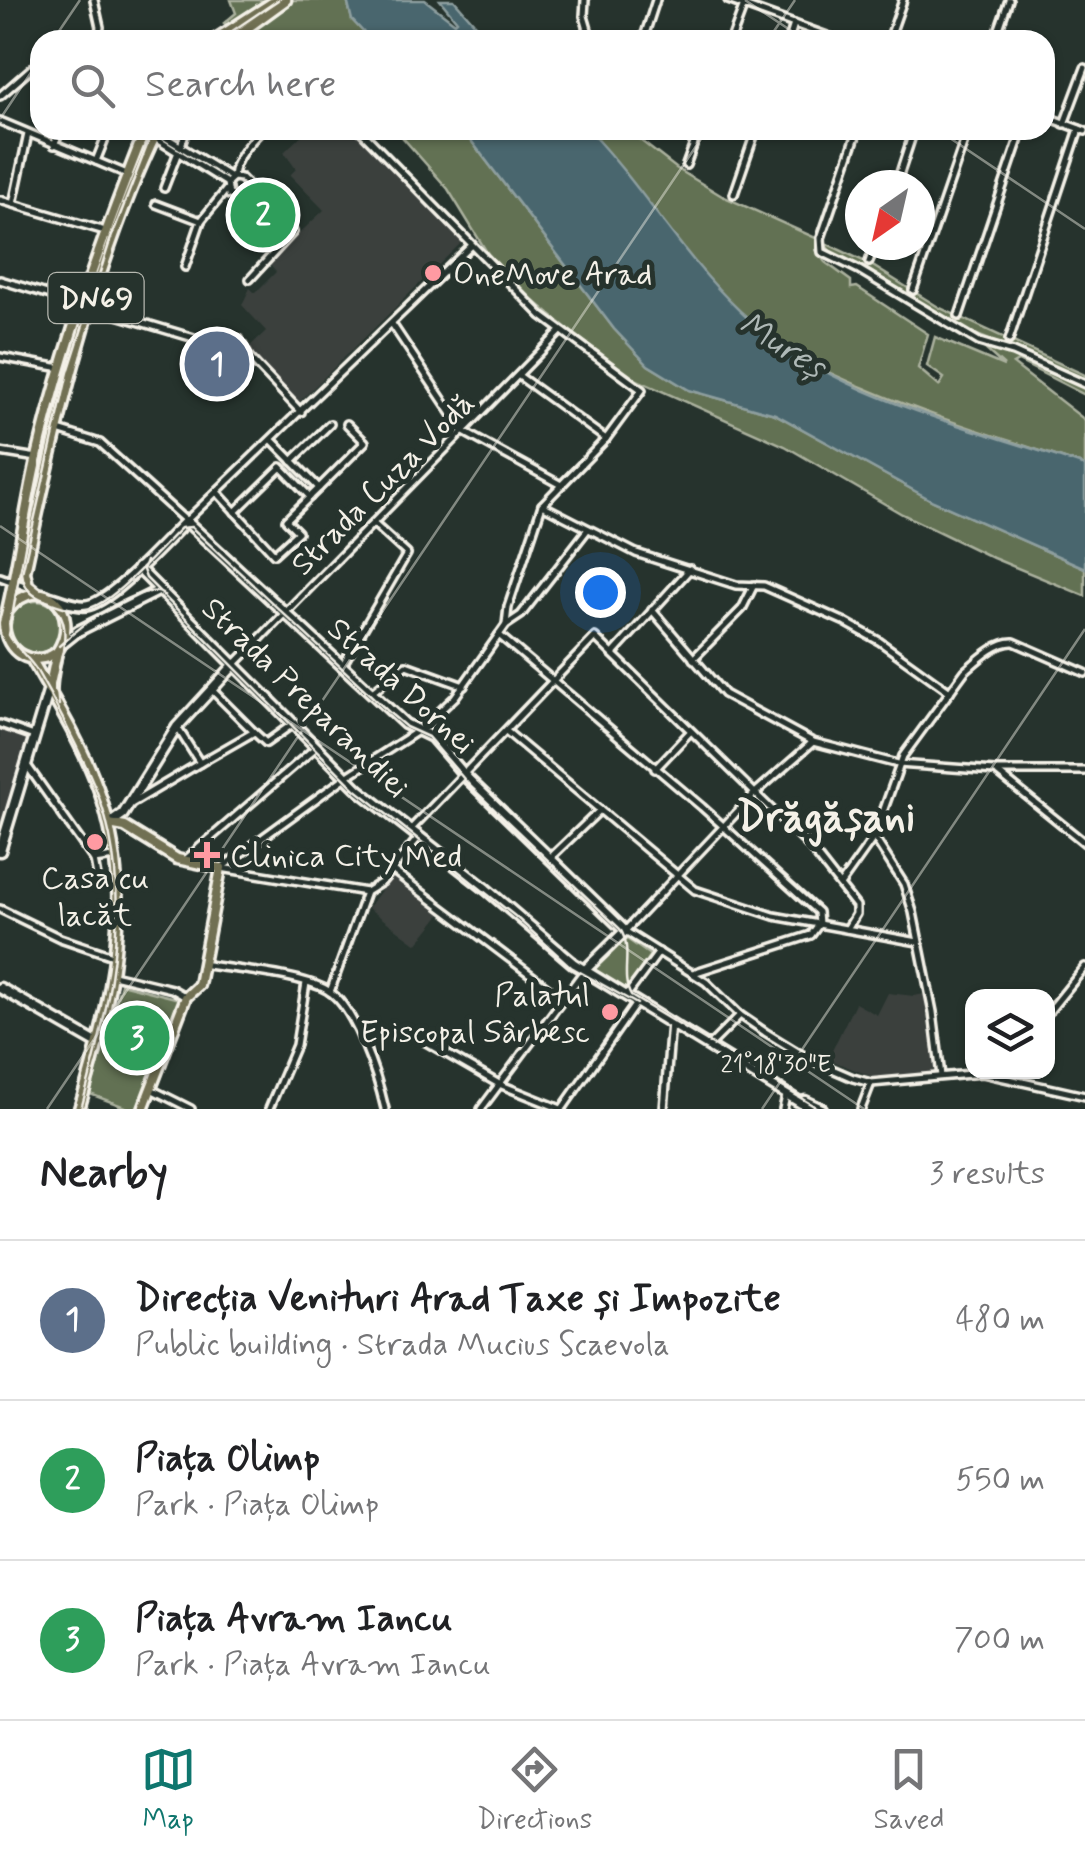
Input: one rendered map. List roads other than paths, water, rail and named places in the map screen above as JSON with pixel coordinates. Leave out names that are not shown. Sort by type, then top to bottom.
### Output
[{"type":"main road","points":[[242,30],[276,0]]},
{"type":"main road","points":[[231,30],[286,0]]},
{"type":"main road","name":"DN69","points":[[8,609],[37,458],[62,368],[106,232],[128,174],[147,140]]},
{"type":"main road","name":"DN69","points":[[30,588],[26,570],[58,430],[93,306],[149,140]]},
{"type":"main road","points":[[0,635],[8,609],[21,597],[43,595],[88,605],[138,568],[186,521]]},
{"type":"main road","name":"Strada Dornei","points":[[186,521],[407,726],[421,730],[443,748],[463,773],[625,931]]},
{"type":"main road","name":"Strada Preparandiei","points":[[138,568],[346,777],[584,971],[788,1093]]},
{"type":"main road","points":[[0,851],[68,626],[58,604],[30,588]]},
{"type":"main road","points":[[32,660],[48,657],[78,630],[160,590]]},
{"type":"main road","points":[[4,623],[11,647],[32,660],[49,689],[92,774],[109,824],[118,890],[116,957],[98,1044],[79,1109]]},
{"type":"main road","points":[[109,824],[128,806],[177,727],[235,664]]},
{"type":"main road","points":[[109,824],[124,827],[170,856],[221,868],[198,988],[186,997],[143,1109]]},
{"type":"main road","points":[[584,971],[625,931]]},
{"type":"main road","points":[[0,988],[98,1044]]},
{"type":"main road","points":[[788,1093],[811,1109]]},
{"type":"main road","points":[[788,1093],[822,1109]]},
{"type":"street","points":[[94,0],[100,30]]},
{"type":"street","points":[[585,0],[588,30]]},
{"type":"street","points":[[646,30],[656,0]]},
{"type":"street","points":[[728,0],[810,30]]},
{"type":"street","points":[[892,30],[903,0]]},
{"type":"street","points":[[998,30],[1009,0]]},
{"type":"street","points":[[735,30],[744,5]]},
{"type":"street","points":[[792,30],[794,24]]},
{"type":"street","points":[[1064,124],[1085,68]]},
{"type":"street","points":[[0,96],[30,70]]},
{"type":"street","points":[[1009,340],[1082,130],[1055,120]]},
{"type":"street","points":[[0,121],[28,134],[13,204]]},
{"type":"street","points":[[44,140],[128,174]]},
{"type":"street","points":[[54,144],[56,140]]},
{"type":"street","points":[[96,161],[104,140]]},
{"type":"street","points":[[165,140],[229,182],[238,208],[278,248]]},
{"type":"street","points":[[164,188],[183,140]]},
{"type":"street","points":[[185,267],[201,220],[253,140]]},
{"type":"street","points":[[370,140],[560,332],[642,390],[606,439],[542,505],[508,607],[506,625]]},
{"type":"street","points":[[686,165],[695,140]]},
{"type":"street","points":[[734,194],[753,140]]},
{"type":"street","points":[[855,140],[821,238],[822,252],[979,342],[1013,352],[1085,384]]},
{"type":"street","points":[[901,170],[911,140]]},
{"type":"street","points":[[913,290],[965,140]]},
{"type":"street","points":[[959,316],[1019,140]]},
{"type":"street","points":[[229,182],[241,178],[290,224],[292,235],[250,280]]},
{"type":"street","points":[[234,198],[244,196],[246,183]]},
{"type":"street","points":[[0,200],[106,232]]},
{"type":"street","points":[[156,204],[201,220]]},
{"type":"street","points":[[58,430],[100,443],[186,521],[471,246]]},
{"type":"street","points":[[0,280],[201,340],[210,352],[241,340],[249,357],[301,412]]},
{"type":"street","points":[[392,324],[464,432],[561,485]]},
{"type":"street","name":"Strada Cuza Vodă","points":[[235,664],[560,332]]},
{"type":"street","points":[[0,358],[62,368]]},
{"type":"street","points":[[519,376],[606,439]]},
{"type":"street","points":[[292,461],[330,424]]},
{"type":"street","points":[[217,492],[274,554],[298,532],[286,520],[365,442],[347,424]]},
{"type":"street","points":[[272,440],[319,488]]},
{"type":"street","points":[[0,452],[37,458]]},
{"type":"street","points":[[236,512],[281,468],[310,497]]},
{"type":"street","points":[[542,505],[636,553],[736,585],[770,588],[864,632],[950,692]]},
{"type":"street","points":[[342,666],[407,554],[374,524]]},
{"type":"street","points":[[221,868],[346,777],[421,730],[464,686],[506,625],[520,614],[588,529]]},
{"type":"street","points":[[613,654],[690,570]]},
{"type":"street","points":[[0,577],[30,588]]},
{"type":"street","points":[[693,659],[742,609],[754,585]]},
{"type":"street","points":[[508,607],[520,614]]},
{"type":"street","points":[[652,610],[724,694],[813,742],[898,764],[995,771],[1085,771]]},
{"type":"street","points":[[499,635],[814,906],[820,924]]},
{"type":"street","points":[[410,830],[595,637],[808,845],[857,910],[847,929]]},
{"type":"street","points":[[840,884],[874,837],[898,764],[966,671],[1005,642],[1042,652],[1085,673]]},
{"type":"street","points":[[371,692],[406,665],[464,686]]},
{"type":"street","points":[[210,688],[266,743],[294,722]]},
{"type":"street","points":[[0,724],[34,736]]},
{"type":"street","points":[[177,727],[200,763]]},
{"type":"street","points":[[506,731],[695,890],[753,910],[918,942]]},
{"type":"street","points":[[128,806],[254,732]]},
{"type":"street","points":[[655,769],[690,732]]},
{"type":"street","points":[[813,742],[722,826],[625,931],[694,973],[740,1014],[808,1059],[871,1083],[965,1074]]},
{"type":"street","points":[[184,861],[317,746]]},
{"type":"street","points":[[26,764],[94,860],[98,882]]},
{"type":"street","points":[[995,771],[1085,843]]},
{"type":"street","points":[[550,858],[600,810]]},
{"type":"street","points":[[221,868],[366,892],[378,886],[419,837]]},
{"type":"street","points":[[874,837],[904,884],[933,1012],[941,1076]]},
{"type":"street","points":[[94,860],[114,857]]},
{"type":"street","points":[[392,870],[562,1000]]},
{"type":"street","points":[[330,992],[366,892]]},
{"type":"street","points":[[0,908],[60,938],[116,957]]},
{"type":"street","points":[[694,973],[811,935],[820,924]]},
{"type":"street","points":[[627,996],[659,952]]},
{"type":"street","points":[[202,964],[306,982],[330,992],[340,1002],[372,1066],[385,1109]]},
{"type":"street","points":[[1055,1004],[1085,967]]},
{"type":"street","points":[[481,1109],[584,971]]},
{"type":"street","points":[[113,975],[186,997]]},
{"type":"street","points":[[269,1109],[296,1045],[306,982]]},
{"type":"street","points":[[419,1038],[499,1084],[561,1109],[637,1002]]},
{"type":"street","points":[[710,1045],[740,1014]]},
{"type":"street","points":[[664,1109],[671,1022]]},
{"type":"street","points":[[1021,1079],[1085,1096]]},
{"type":"street","points":[[861,1109],[871,1083]]},
{"type":"street","points":[[152,1089],[192,1109]]},
{"type":"street","points":[[783,1109],[788,1093]]},
{"type":"water","points":[[347,0],[425,0],[455,23],[440,0],[454,0],[480,30],[362,30],[352,20]]},
{"type":"water","points":[[471,140],[597,140],[719,290],[776,341],[816,367],[903,406],[1085,466],[1085,568],[933,501],[775,414],[689,390],[648,365],[614,329]]},
{"type":"tram line","points":[[234,30],[278,0]]},
{"type":"tram line","points":[[149,140],[110,241],[68,372],[22,573],[27,588],[37,597],[65,607],[85,609],[96,605],[122,587],[181,528],[191,527],[392,715],[428,737],[470,786],[620,929],[626,945],[626,980],[631,996],[819,1109]]},
{"type":"tram line","points":[[146,561],[146,578],[355,789],[516,917],[571,967],[637,1004]]},
{"type":"tram line","points":[[20,571],[9,635],[37,671],[83,760],[104,813],[113,855],[117,898],[110,984],[81,1109]]},
{"type":"tram line","points":[[59,646],[122,601],[150,592],[162,593]]},
{"type":"tram line","points":[[49,602],[59,612],[65,636],[59,705]]},
{"type":"place","name":"Piața Olimp","points":[[263,215]]},
{"type":"place","name":"OneMove Arad","points":[[433,273]]},
{"type":"place","name":"Direcția Venituri Arad Taxe și Impozite","points":[[217,364]]},
{"type":"place","name":"Casa cu lacăt","points":[[95,842]]},
{"type":"place","name":"Clinica City Med","points":[[207,855]]},
{"type":"place","name":"Palatul Episcopal Sârbesc","points":[[610,1012]]},
{"type":"place","name":"Piața Avram Iancu","points":[[137,1038]]},
{"type":"district","name":"Drăgășani","points":[[826,815]]},
{"type":"water label","name":"Mureș","points":[[783,344]]}]
